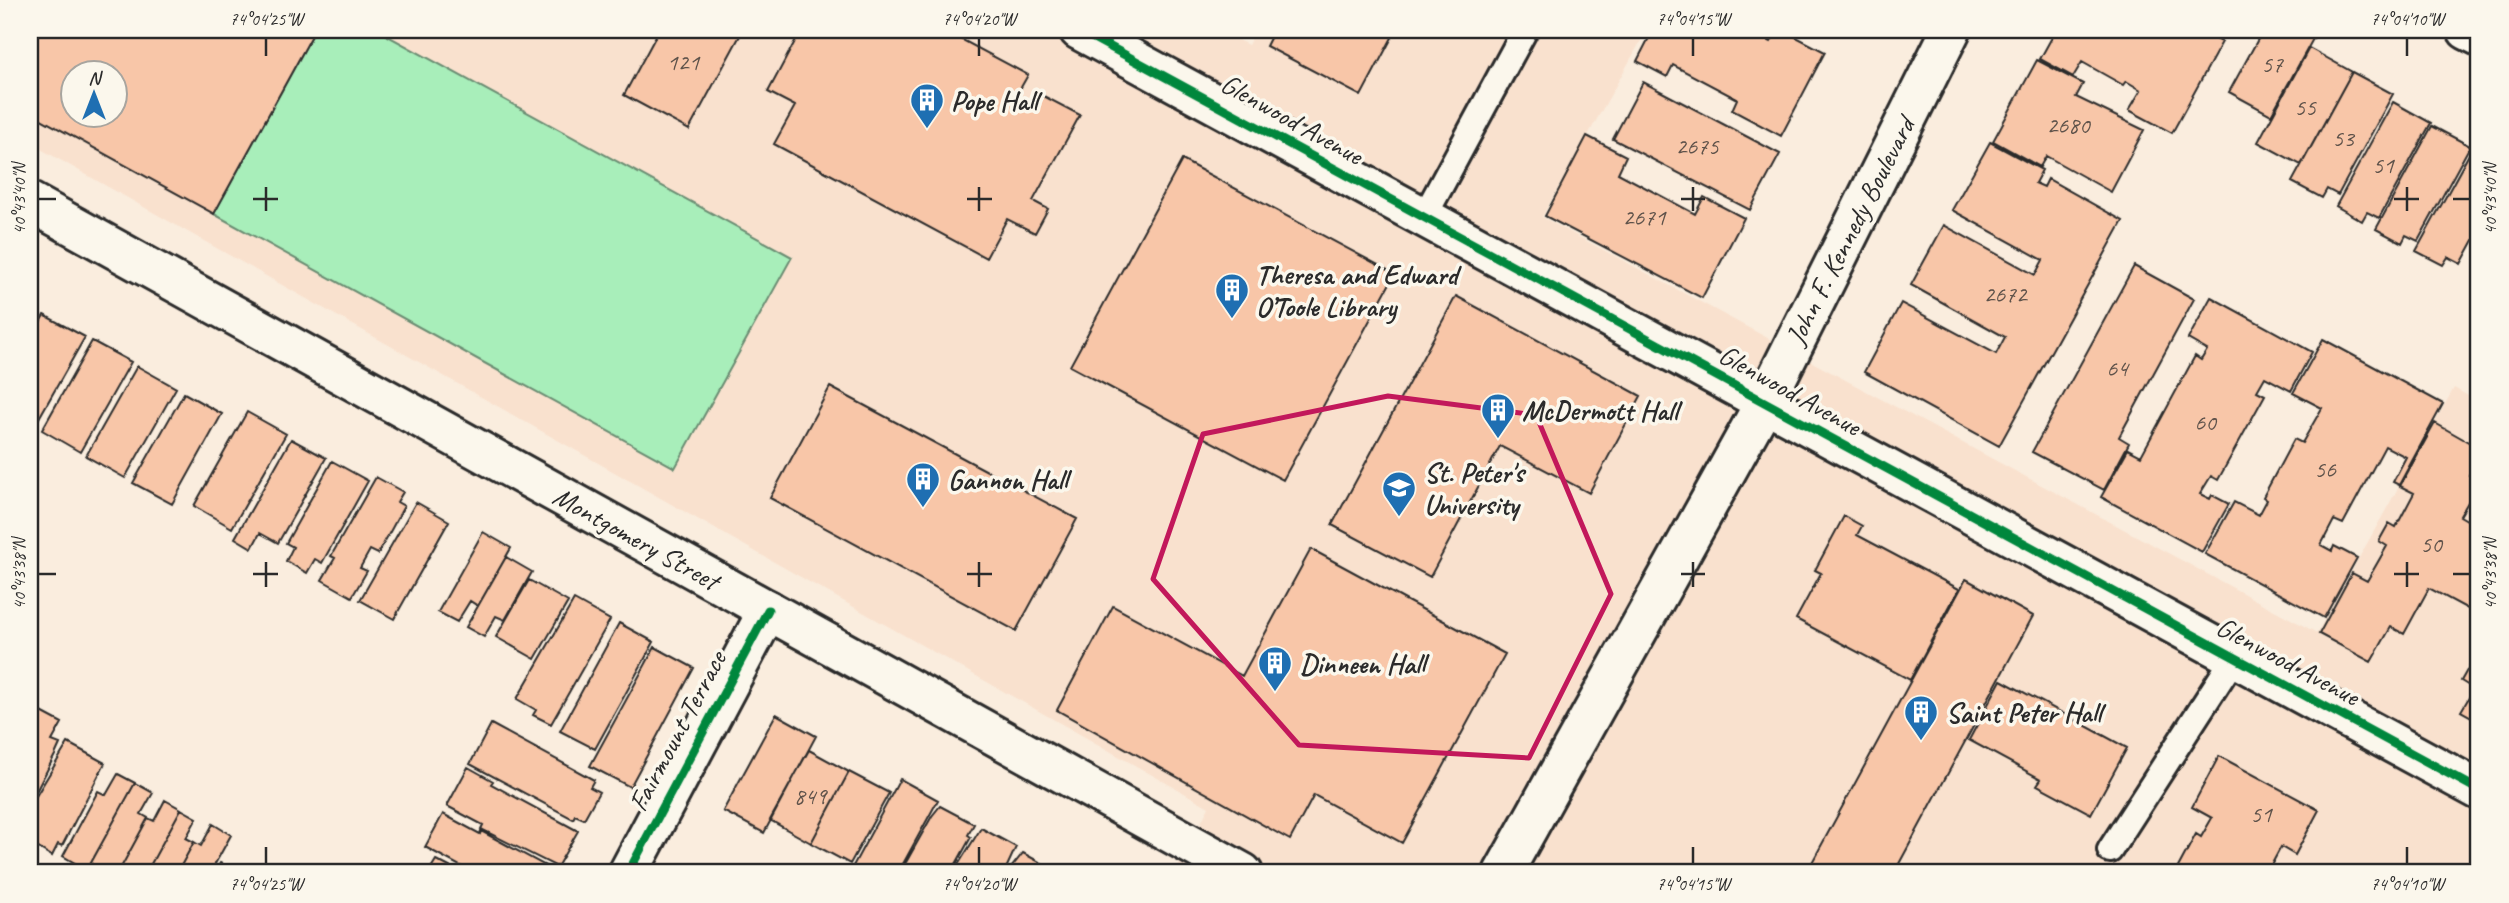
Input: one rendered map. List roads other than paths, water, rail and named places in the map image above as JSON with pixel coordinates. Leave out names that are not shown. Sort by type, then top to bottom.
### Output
[{"type":"main road","name":"Glenwood Avenue","points":[[1079,30],[2479,790]]},
{"type":"main road","name":"John F. Kennedy Boulevard","points":[[1503,873],[1765,402],[1951,30]]},
{"type":"main road","points":[[2467,30],[2479,36]]},
{"type":"main road","name":"Montgomery Street","points":[[30,202],[1243,873]]},
{"type":"main road","name":"Fairmount Terrace","points":[[628,873],[768,610]]},
{"type":"lane","points":[[1424,217],[1525,30]]},
{"type":"lane","points":[[2110,850],[2234,658]]},
{"type":"place","name":"Pope Hall","points":[[927,130]]},
{"type":"place","name":"Theresa and Edward O’Toole Library","points":[[1232,320]]},
{"type":"place","name":"McDermott Hall","points":[[1498,440]]},
{"type":"place","name":"Gannon Hall","points":[[923,509]]},
{"type":"place","name":"St. Peter's University","points":[[1399,518]]},
{"type":"place","name":"Dinneen Hall","points":[[1275,693]]},
{"type":"place","name":"Saint Peter Hall","points":[[1921,742]]}]
